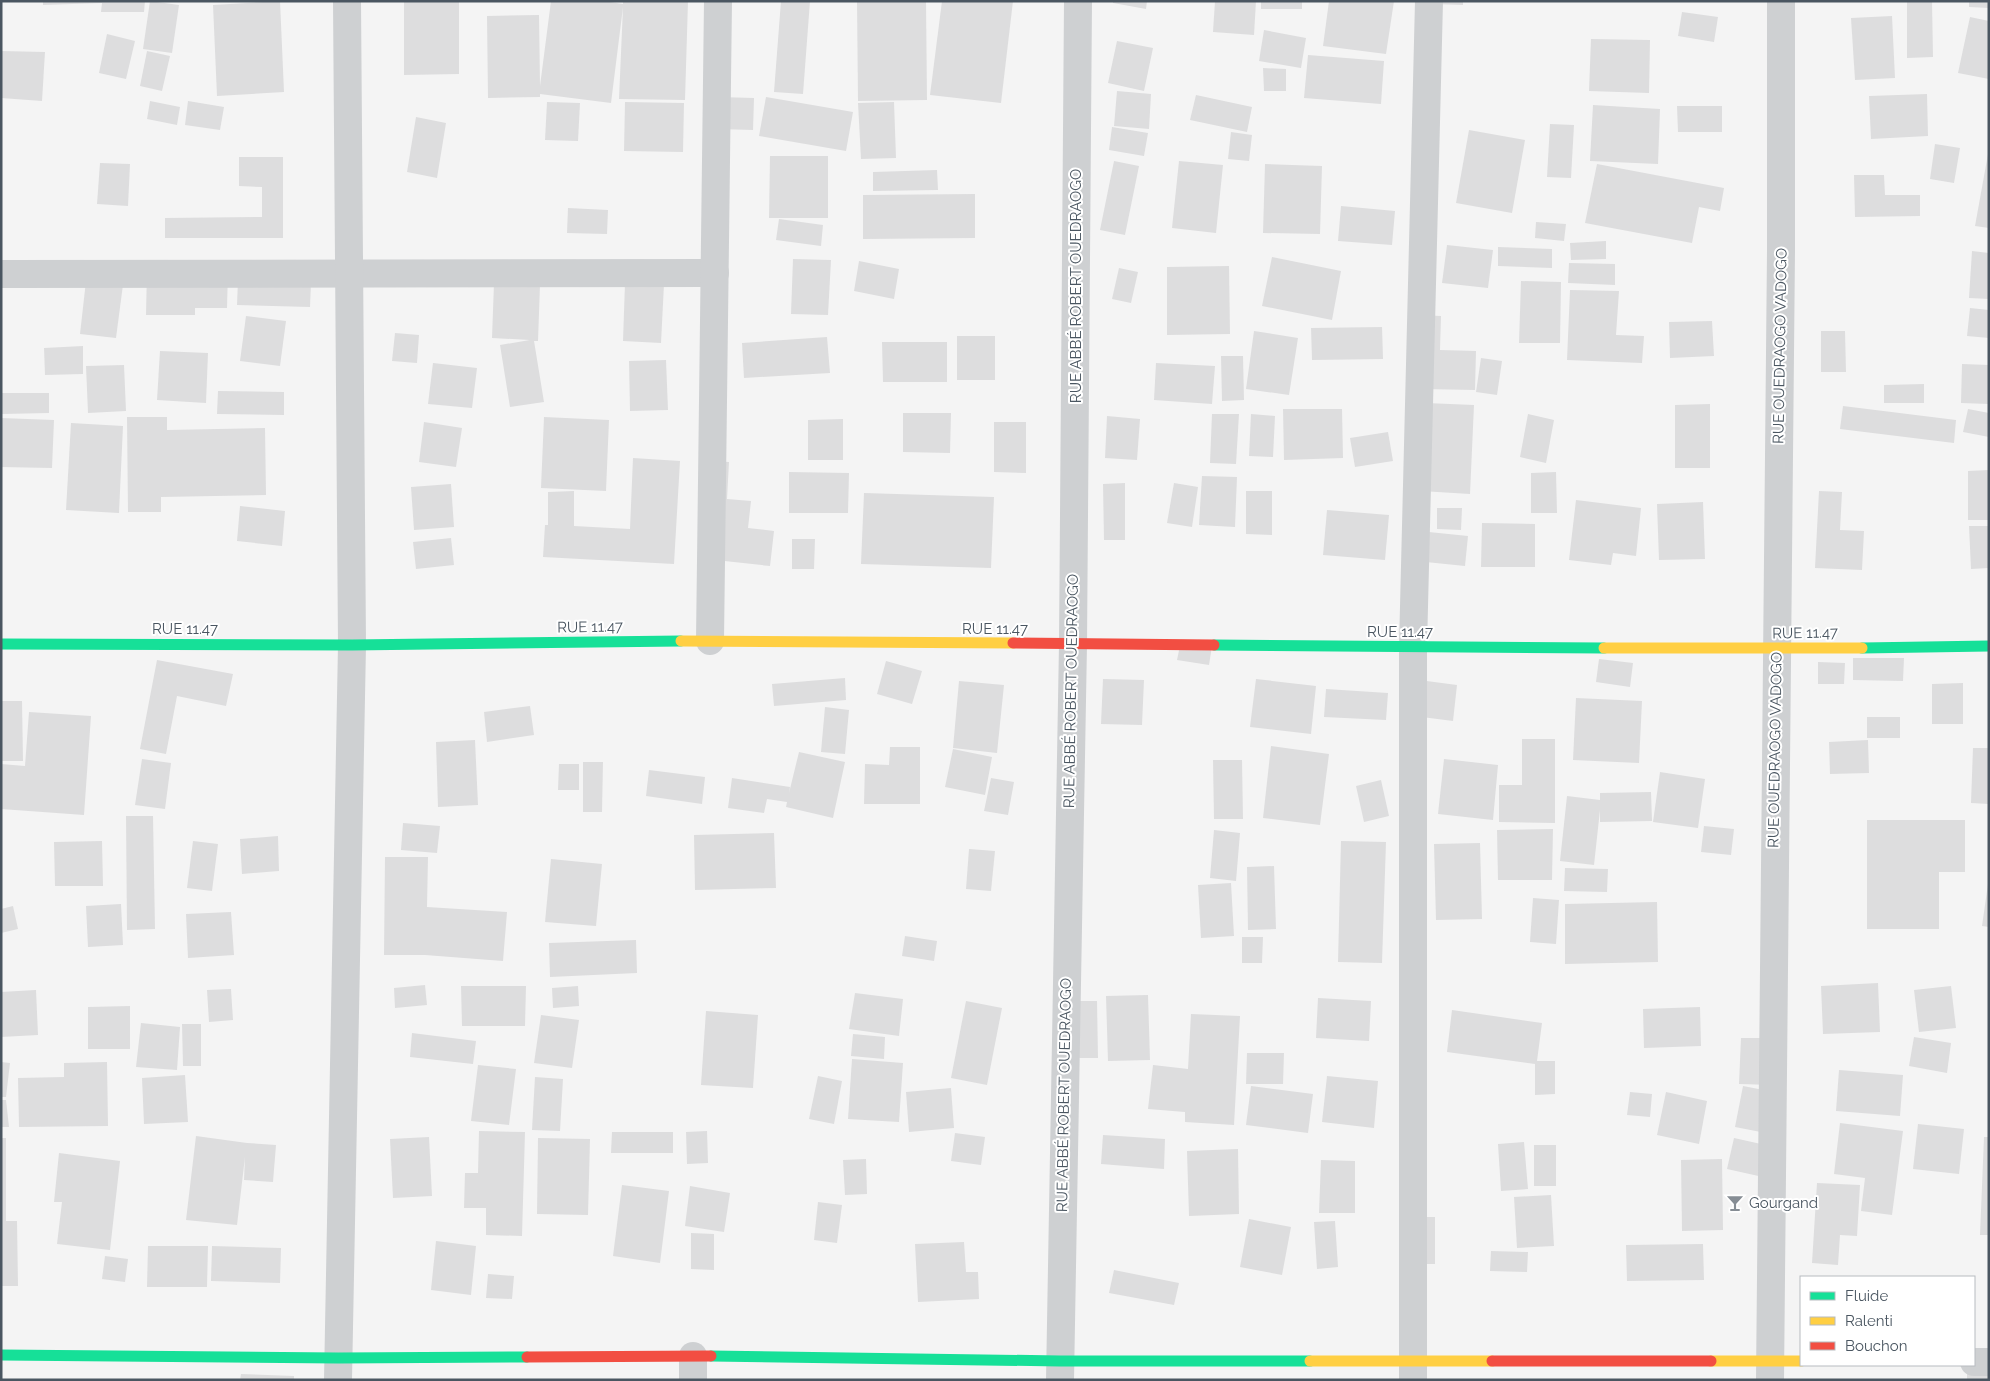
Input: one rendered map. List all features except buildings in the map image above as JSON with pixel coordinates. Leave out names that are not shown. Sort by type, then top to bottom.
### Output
[{"type":"street","points":[[338,1369],[352,645],[347,1]]},
{"type":"street","points":[[710,641],[718,1]]},
{"type":"street","name":"RUE ABBÉ ROBERT OUEDRAOGO","points":[[1060,1370],[1073,644],[1078,1]]},
{"type":"street","points":[[1414,1370],[1413,647],[1430,1]]},
{"type":"street","name":"RUE OUEDRAOGO VADOGO","points":[[1770,1370],[1781,251],[1781,1]]},
{"type":"street","points":[[1,274],[715,273]]},
{"type":"street","name":"RUE 11.47","points":[[1,644],[352,645],[710,641],[1776,649],[1989,646]]},
{"type":"street","points":[[1,1354],[338,1369],[1770,1370],[1800,1360]]},
{"type":"street","points":[[1975,1362],[1989,1362]]},
{"type":"traffic: fast","points":[[1,644],[352,645],[681,641]]},
{"type":"traffic: fast","points":[[1214,645],[1604,648]]},
{"type":"traffic: fast","points":[[1862,648],[1989,646]]},
{"type":"traffic: fast","points":[[1,1355],[338,1358],[527,1357]]},
{"type":"traffic: fast","points":[[711,1356],[1060,1361],[1310,1361]]},
{"type":"traffic: slow","points":[[681,641],[1013,643]]},
{"type":"traffic: slow","points":[[1604,648],[1862,648]]},
{"type":"traffic: slow","points":[[1310,1361],[1492,1361]]},
{"type":"traffic: slow","points":[[1711,1361],[1800,1361]]},
{"type":"traffic: jam","points":[[1013,643],[1214,645]]},
{"type":"traffic: jam","points":[[527,1357],[711,1356]]},
{"type":"traffic: jam","points":[[1492,1361],[1711,1361]]},
{"type":"place","name":"Gourgand","points":[[1735,1203]]}]
